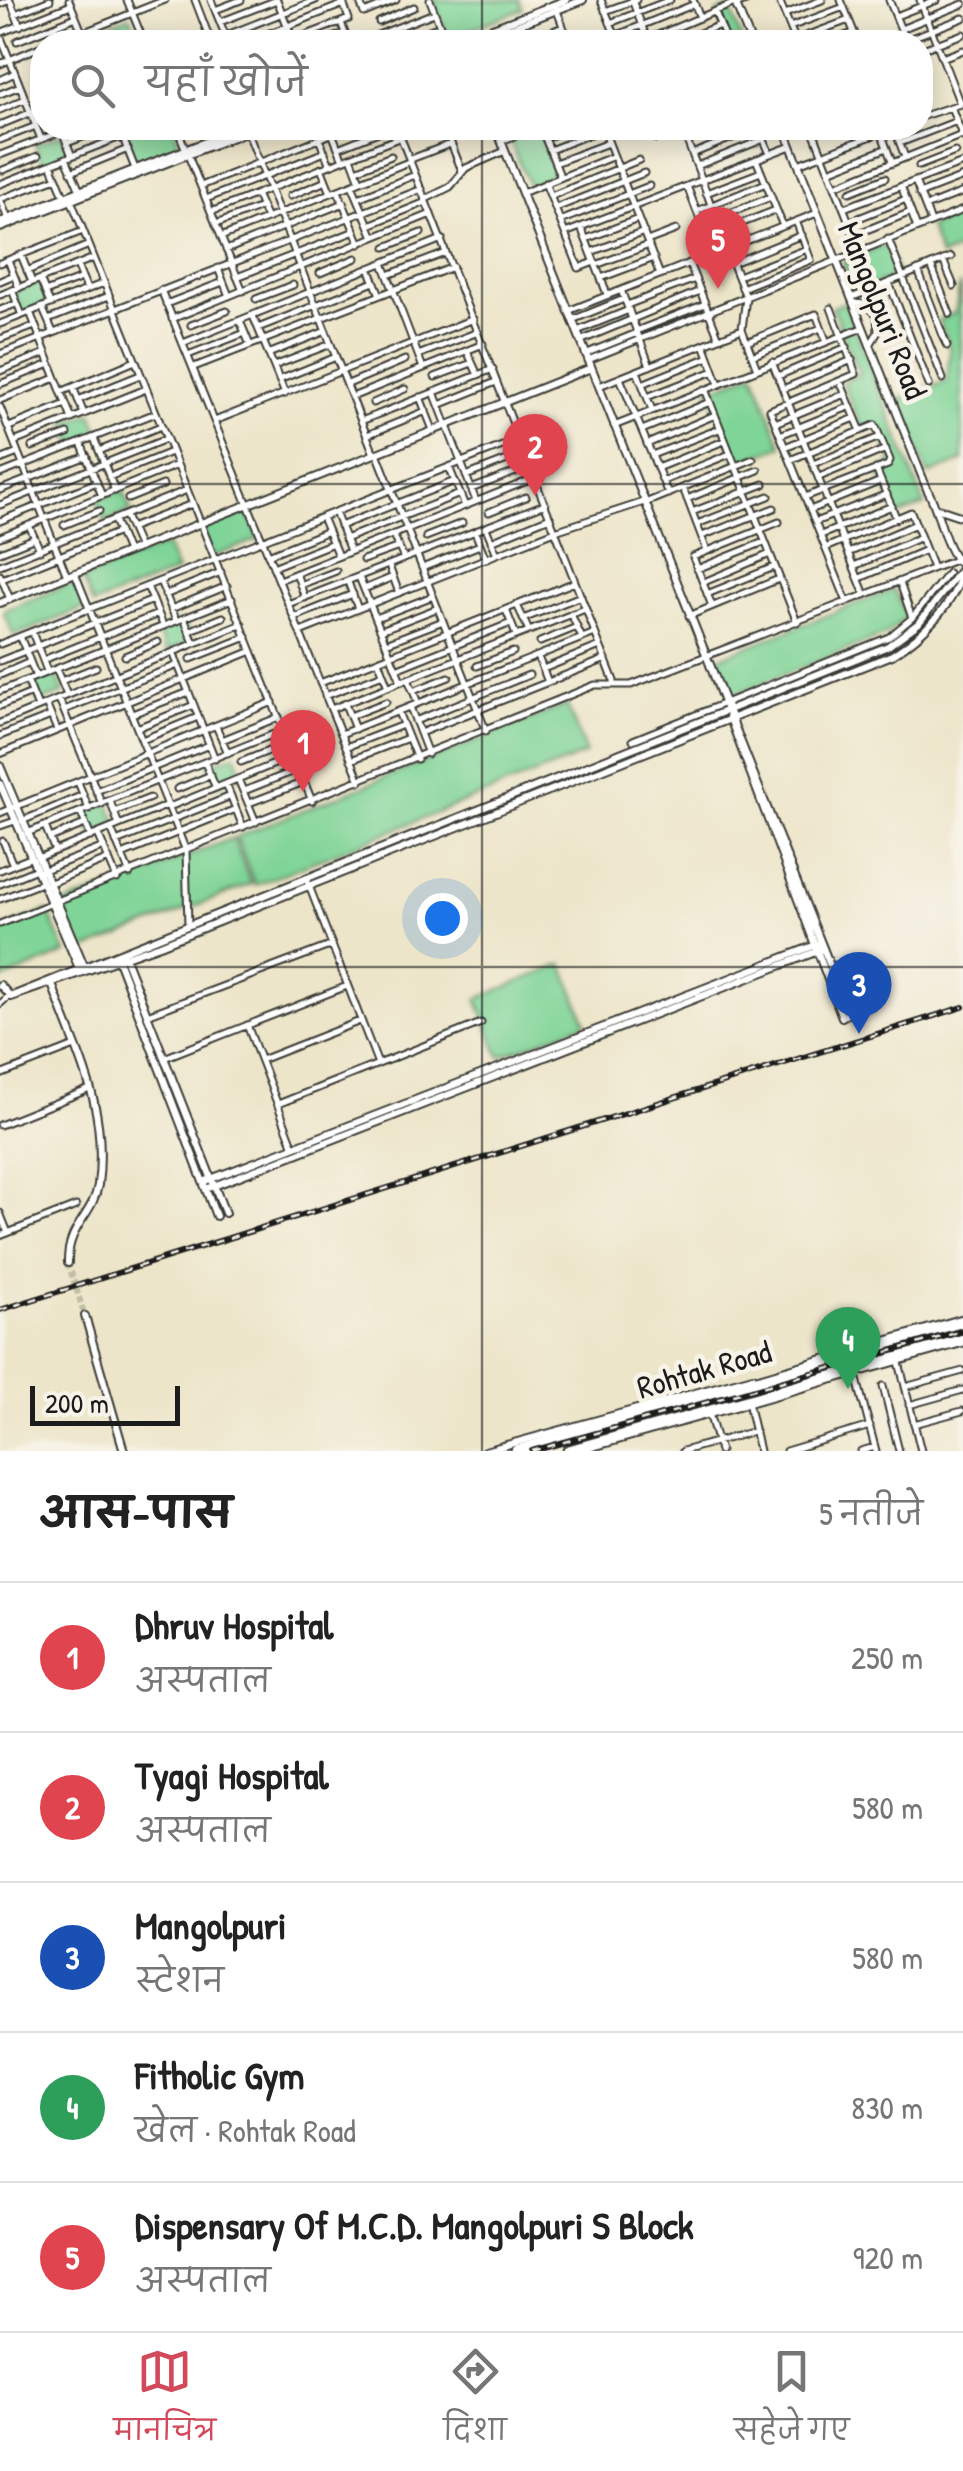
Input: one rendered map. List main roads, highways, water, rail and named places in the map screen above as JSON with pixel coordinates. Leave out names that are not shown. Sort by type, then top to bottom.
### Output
[{"type":"highway","name":"Rohtak Road","points":[[515,1448],[963,1319]]},
{"type":"highway","name":"Rohtak Road","points":[[569,1451],[710,1417],[854,1369],[963,1340]]},
{"type":"tunnel","points":[[68,1263],[85,1316]]},
{"type":"railway","points":[[0,1310],[963,1007]]},
{"type":"railway","points":[[532,1451],[963,1331]]},
{"type":"place","name":"Dispensary Of M.C.D. Mangolpuri S Block","points":[[718,289]]},
{"type":"place","name":"Tyagi Hospital","points":[[535,496]]},
{"type":"place","name":"Dhruv Hospital","points":[[303,792]]},
{"type":"place","name":"Mangolpuri","points":[[859,1034]]},
{"type":"place","name":"Fitholic Gym","points":[[848,1389]]}]
